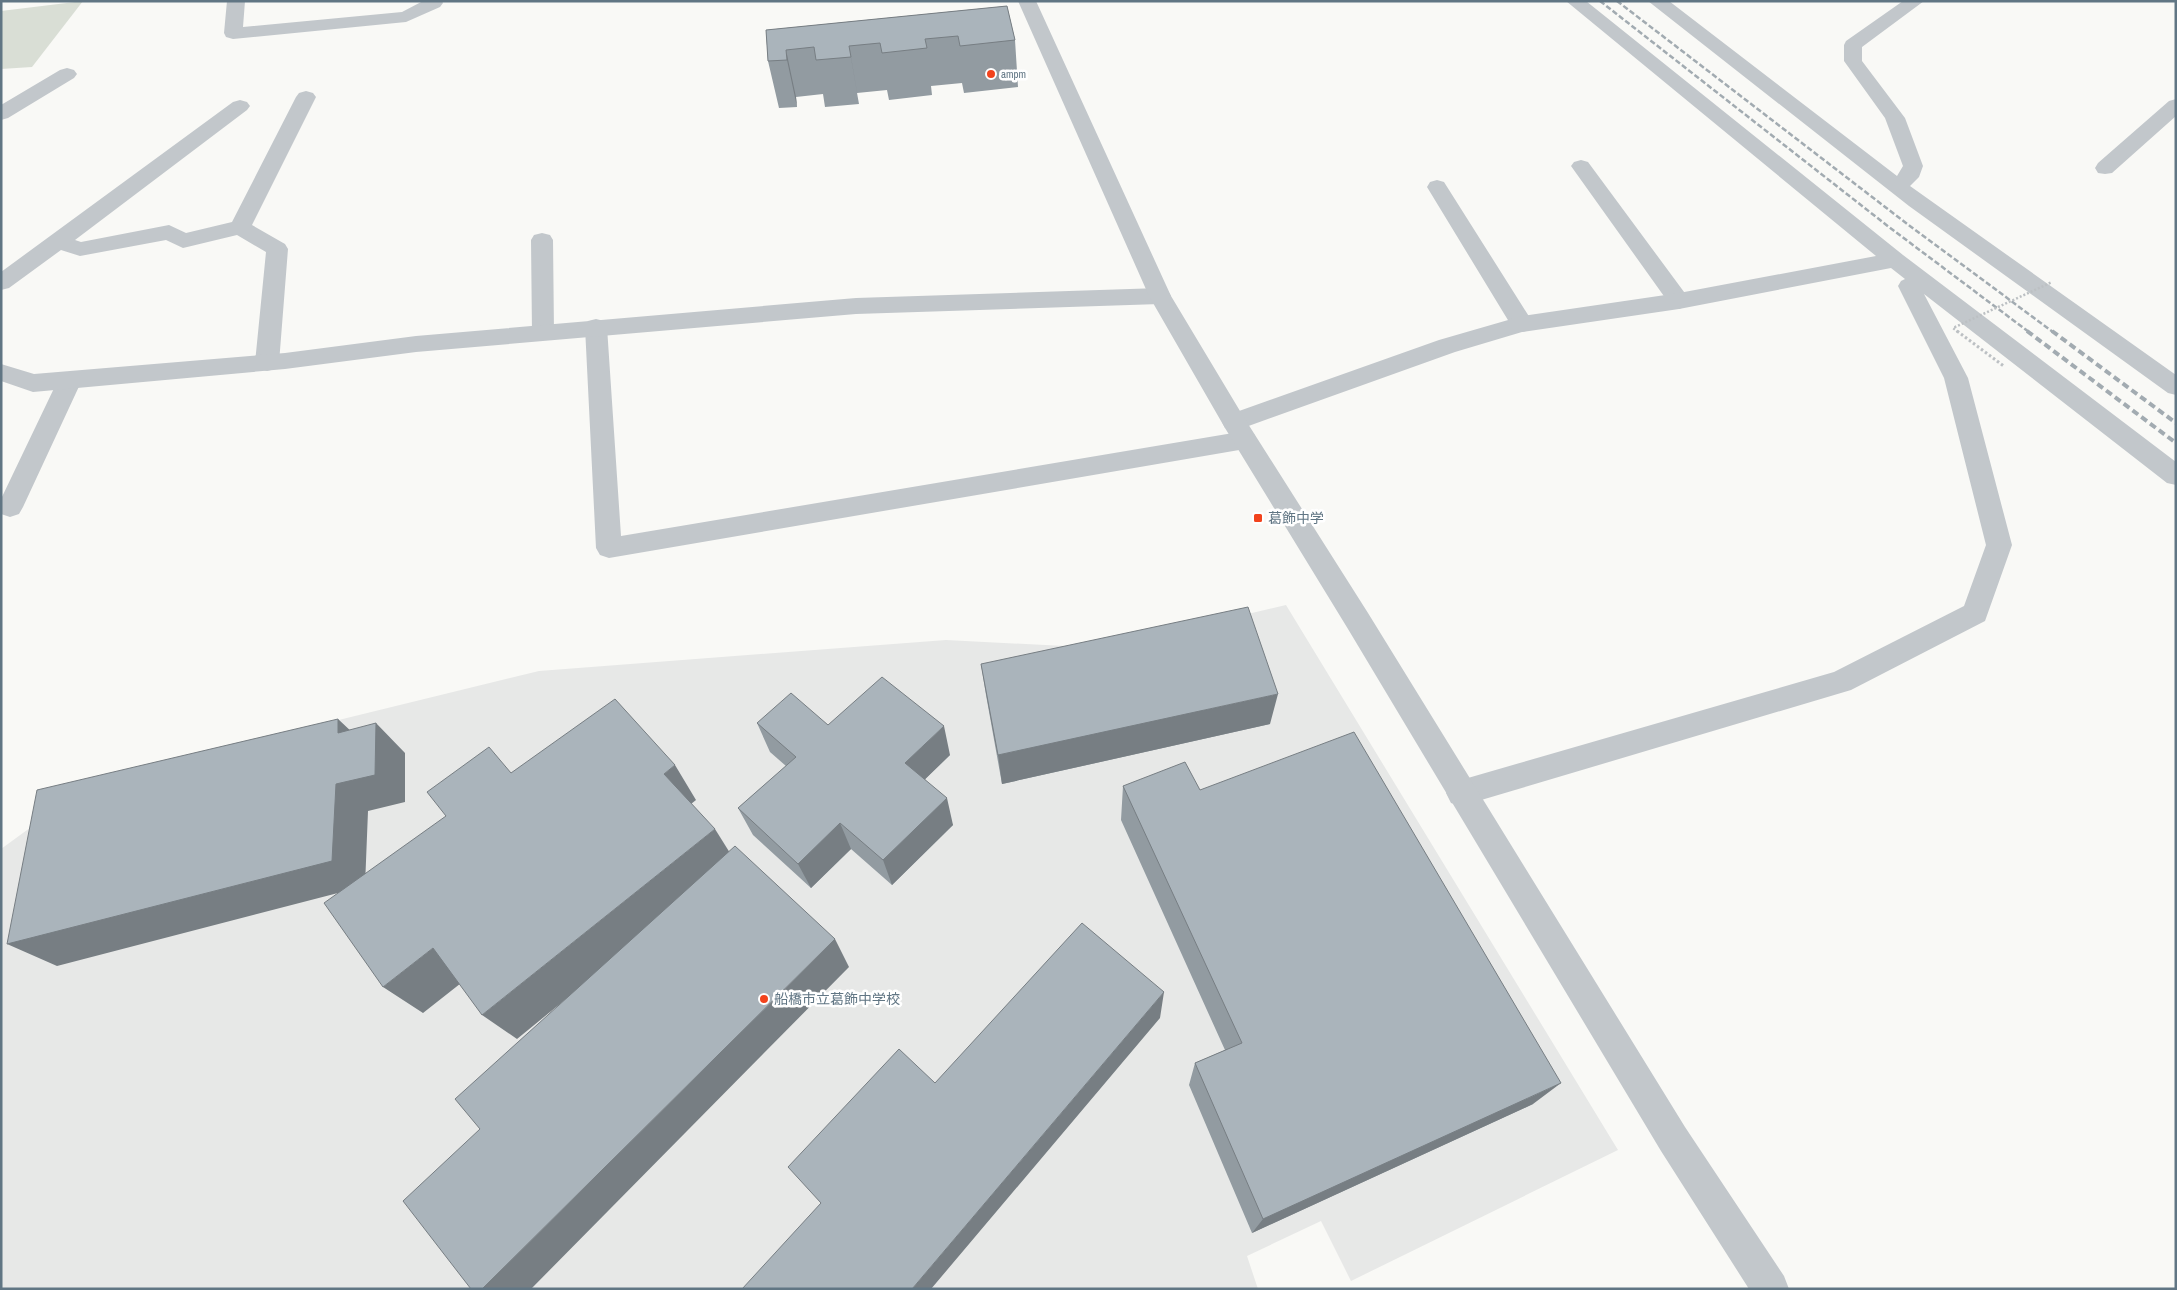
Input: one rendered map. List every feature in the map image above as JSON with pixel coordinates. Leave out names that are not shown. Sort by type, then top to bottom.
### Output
[{"type":"street","points":[[236,1],[233,33],[406,17],[434,4],[433,1]]},
{"type":"street","points":[[1028,1],[1160,296],[1239,431],[1358,621],[1461,794],[1668,1131],[1771,1289]]},
{"type":"street","points":[[1576,1],[1895,260],[2176,476]]},
{"type":"street","points":[[1657,1],[1897,186],[2176,387]]},
{"type":"street","points":[[1897,186],[1909,177],[1913,166],[1895,118],[1853,61],[1853,45],[1914,1]]},
{"type":"street","points":[[1,114],[67,74]]},
{"type":"street","points":[[240,227],[306,97]]},
{"type":"street","points":[[2105,168],[2176,105]]},
{"type":"street","points":[[1,284],[240,106]]},
{"type":"street","points":[[1581,166],[1679,301]]},
{"type":"street","points":[[1437,187],[1522,324]]},
{"type":"street","points":[[58,242],[80,249],[169,232],[183,241],[240,227],[276,249],[267,363]]},
{"type":"street","points":[[542,240],[543,332]]},
{"type":"street","points":[[596,327],[609,548],[1239,431],[1446,346],[1522,324],[1679,301],[1895,260]]},
{"type":"street","points":[[1461,794],[1841,682],[1975,614],[1999,545],[1956,378],[1909,286],[1922,281]]},
{"type":"street","points":[[1,372],[33,382],[70,380],[267,363],[416,344],[596,327],[856,306],[1160,296]]},
{"type":"street","points":[[10,507],[70,380]]},
{"type":"path","points":[[2005,367],[1953,328],[2052,282]]},
{"type":"shaded area","points":[[83,1],[32,67],[1,69],[1,11]]},
{"type":"shaded area","name":"船橋市立葛飾中学校","points":[[1286,605],[1618,1150],[1351,1281],[1321,1221],[1247,1256],[1258,1289],[1,1289],[1,849],[97,779],[539,671],[946,640],[1104,648]]},
{"type":"building","points":[[1007,6],[1015,40],[960,46],[958,36],[925,39],[927,48],[882,53],[880,43],[849,46],[851,57],[816,60],[814,47],[786,50],[787,60],[768,61],[766,30]]},
{"type":"building","points":[[1248,607],[1278,694],[998,755],[981,664]]},
{"type":"building","points":[[882,677],[944,726],[905,763],[947,798],[883,860],[840,823],[798,864],[738,808],[796,757],[757,723],[791,693],[828,725]]},
{"type":"building","points":[[615,699],[675,765],[664,774],[715,829],[482,1015],[433,948],[383,987],[324,903],[446,816],[427,792],[489,747],[511,773]]},
{"type":"building","points":[[338,719],[338,733],[376,723],[375,775],[336,784],[332,861],[7,944],[37,790]]},
{"type":"building","points":[[1354,732],[1561,1083],[1263,1219],[1195,1063],[1242,1043],[1123,786],[1185,762],[1200,790]]},
{"type":"building","points":[[735,846],[835,939],[482,1289],[471,1289],[403,1201],[480,1129],[455,1099]]},
{"type":"building","points":[[1082,923],[1164,992],[912,1289],[742,1289],[821,1203],[788,1167],[899,1049],[935,1083]]},
{"type":"railway","points":[[1600,1],[1889,227],[2029,332]]},
{"type":"railway","points":[[1617,1],[1906,223],[2053,332]]},
{"type":"railway","points":[[2027,331],[2176,443]]},
{"type":"railway","points":[[2052,331],[2176,423]]},
{"type":"place","name":"ampm","points":[[991,74]]},
{"type":"place","name":"葛飾中学","points":[[1258,518]]},
{"type":"place","name":"船橋市立葛飾中学校","points":[[764,999]]}]
